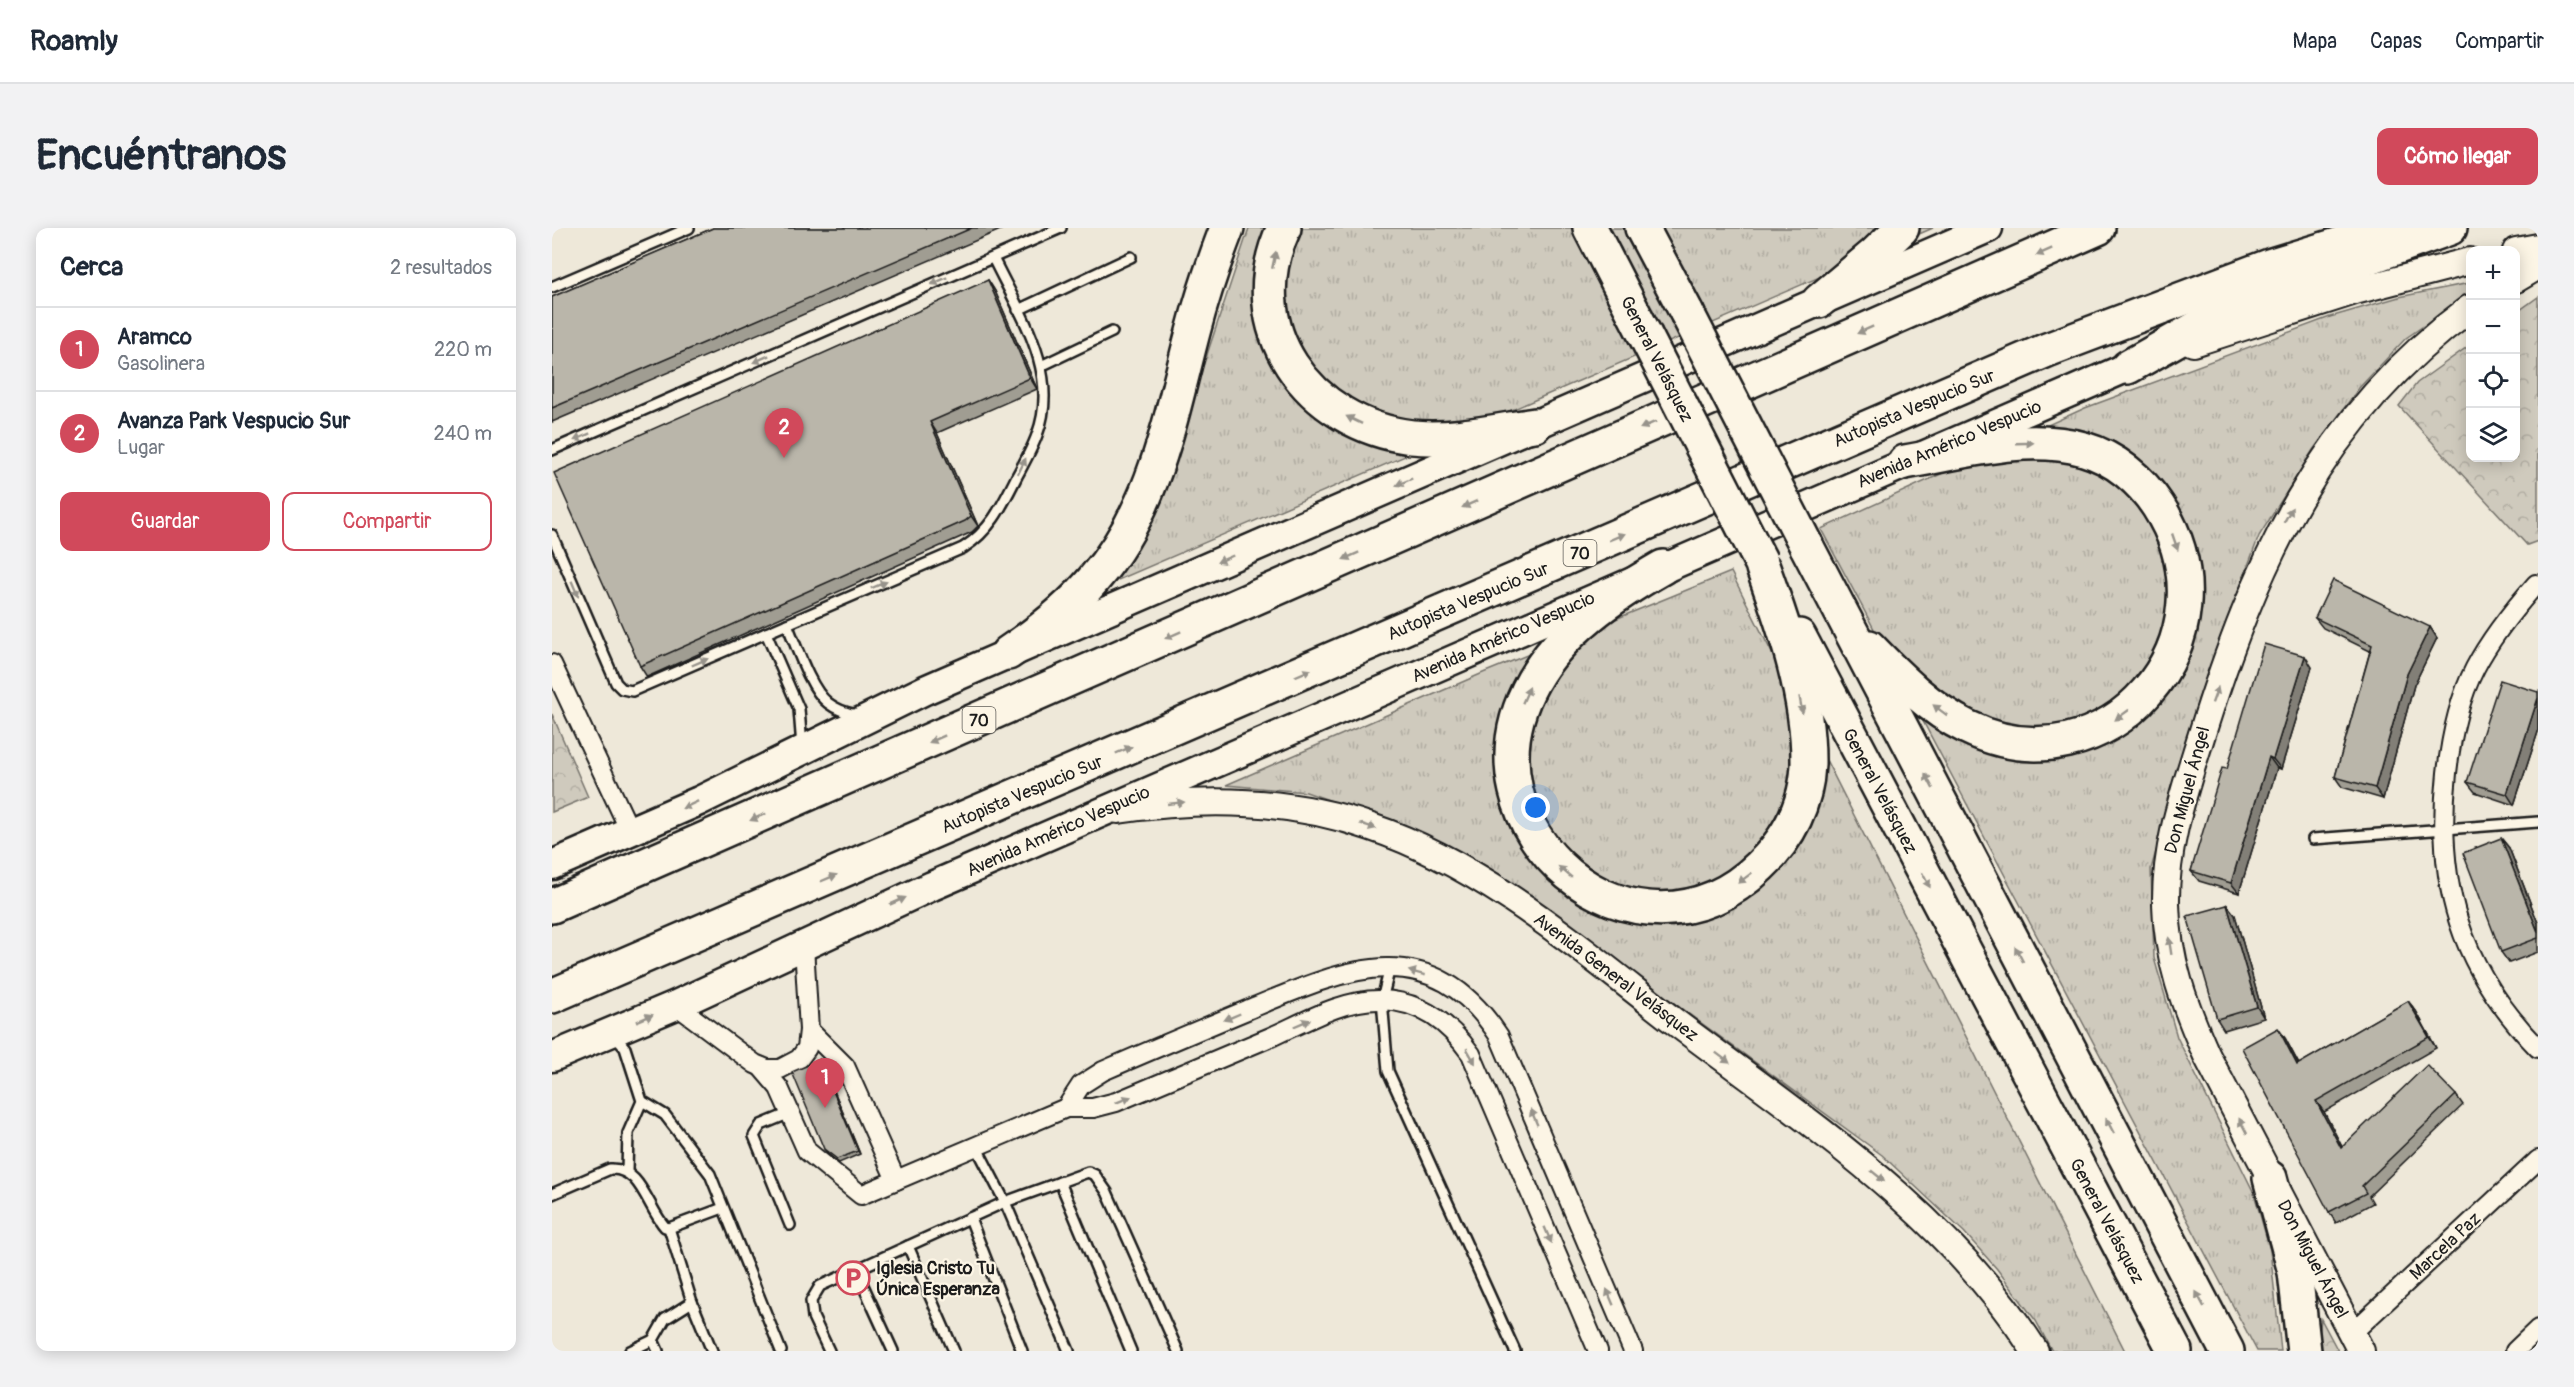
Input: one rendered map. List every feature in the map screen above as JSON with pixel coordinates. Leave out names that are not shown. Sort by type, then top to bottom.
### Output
[{"type":"highway","points":[[1008,653],[1049,624],[1079,596],[1101,570],[1133,523],[1160,461],[1205,288],[1227,228]]},
{"type":"highway","points":[[1284,228],[1270,276],[1270,313],[1281,349],[1305,384],[1320,399],[1354,420],[1373,428],[1411,436],[1449,437],[1535,425]]},
{"type":"highway","points":[[1575,228],[1609,265]]},
{"type":"highway","name":"General Velásquez","points":[[1590,228],[1762,565],[2175,1351]]},
{"type":"highway","points":[[1642,228],[2227,1351]]},
{"type":"highway","points":[[1654,228],[1664,270]]},
{"type":"highway","points":[[1819,301],[1875,255],[1902,228]]},
{"type":"highway","name":"70","points":[[552,906],[2098,228]]},
{"type":"highway","name":"Autopista Vespucio Sur","points":[[552,996],[2047,350],[2233,279],[2393,228]]},
{"type":"highway","points":[[2128,367],[2211,320],[2262,296],[2450,228]]},
{"type":"highway","points":[[1848,626],[1903,680],[1950,718],[1992,737],[2026,743],[2062,741],[2080,736],[2117,718],[2150,689],[2164,670],[2180,633],[2185,598],[2184,576],[2173,534],[2154,500],[2141,485],[2116,464],[2087,450],[2032,442],[2010,443],[1905,462]]},
{"type":"highway","points":[[1663,567],[1605,604],[1579,626],[1544,665],[1525,696],[1518,716],[1512,759],[1515,787],[1523,813],[1539,845],[1551,859],[1577,882],[1594,892],[1630,904],[1657,908],[1692,904],[1740,883],[1778,847],[1792,824],[1802,799],[1808,764],[1802,706],[1787,640],[1762,565]]},
{"type":"highway","points":[[2270,1178],[2295,1272],[2304,1351]]},
{"type":"highway","points":[[2124,1253],[2153,1351]]},
{"type":"main road","points":[[552,865],[699,801],[866,717],[1008,653],[1988,228]]},
{"type":"main road","points":[[2520,250],[2538,247]]},
{"type":"main road","name":"Avenida Américo Vespucio","points":[[552,1057],[676,1005],[1097,814],[2128,367],[2280,313],[2466,262]]},
{"type":"main road","points":[[2520,277],[2538,266]]},
{"type":"main road","name":"Don Miguel Ángel","points":[[2357,1342],[2207,1056],[2178,986],[2167,924],[2166,881],[2171,842],[2190,771],[2225,667],[2266,561],[2289,513],[2334,443],[2384,383],[2421,347],[2466,311]]},
{"type":"main road","name":"Avenida General Velásquez","points":[[1097,814],[1190,802],[1280,805],[1330,814],[1372,827],[1458,866],[1530,912],[1899,1194],[1945,1236],[1978,1272],[2035,1351]]},
{"type":"street","points":[[2536,584],[2485,649],[2464,693],[2449,754],[2444,829],[2448,885],[2464,939],[2492,993],[2538,1048]]},
{"type":"street","points":[[552,664],[630,831]]},
{"type":"street","points":[[761,1067],[780,1069],[799,1059],[807,1048],[809,1030],[804,946]]},
{"type":"street","points":[[1065,1108],[1081,1085],[1104,1071],[1324,978],[1358,969],[1390,967],[1426,975],[1456,990],[1479,1010],[1499,1036],[1633,1351]]},
{"type":"street","points":[[1324,978],[1340,1007]]},
{"type":"street","points":[[676,1005],[761,1067],[779,1088],[807,1151],[861,1195],[1065,1108],[1093,1108],[1116,1102],[1340,1007],[1367,1000],[1382,1000],[1398,1001],[1428,1011],[1450,1028],[1471,1054],[1598,1351]]},
{"type":"street","points":[[809,1030],[844,1066],[896,1180]]},
{"type":"street","name":"Marcela Paz","points":[[2357,1342],[2538,1160]]},
{"type":"street","points":[[2515,1351],[2538,1329]]},
{"type":"lane","points":[[552,288],[689,228]]},
{"type":"lane","points":[[552,450],[1061,228]]},
{"type":"lane","points":[[1018,310],[1131,257]]},
{"type":"lane","points":[[552,535],[616,682],[622,689],[632,691],[963,548],[981,537],[996,518],[1038,433],[1046,394],[1043,364],[993,258]]},
{"type":"lane","points":[[1043,364],[1112,332]]},
{"type":"lane","points":[[787,624],[826,702],[841,712],[866,717]]},
{"type":"lane","points":[[766,633],[799,709],[802,749]]},
{"type":"lane","points":[[2313,839],[2538,822]]},
{"type":"lane","points":[[1390,967],[1382,1000],[1388,1071],[1515,1351]]},
{"type":"lane","points":[[612,1032],[625,1048],[642,1101],[628,1133],[627,1171],[662,1223],[669,1228],[692,1302],[712,1351]]},
{"type":"lane","points":[[642,1101],[665,1114],[710,1174],[781,1351]]},
{"type":"lane","points":[[790,1113],[761,1125],[753,1136],[790,1225]]},
{"type":"lane","points":[[976,1146],[1005,1202],[1069,1351]]},
{"type":"lane","points":[[552,1194],[610,1169],[627,1171]]},
{"type":"lane","points":[[829,1351],[813,1317],[811,1301],[820,1286],[1005,1202],[1088,1172],[1099,1180],[1107,1192],[1178,1351]]},
{"type":"lane","points":[[1060,1182],[1131,1351]]},
{"type":"lane","points":[[669,1228],[723,1208]]},
{"type":"lane","points":[[970,1218],[1022,1351]]},
{"type":"lane","points":[[908,1246],[954,1351]]},
{"type":"lane","points":[[856,1270],[893,1351]]},
{"type":"lane","points":[[630,1351],[653,1340],[665,1318],[692,1302]]},
{"type":"lane","points":[[653,1340],[658,1351]]},
{"type":"green space","points":[[1249,228],[1933,228],[1111,583],[1169,469]]},
{"type":"green space","points":[[2466,284],[2466,297],[2406,338],[2359,388],[2313,450],[2259,536],[2200,694],[2151,869],[2154,958],[2177,1037],[2254,1193],[2270,1250],[2281,1351],[2257,1351],[1821,529],[2085,408],[2330,317],[2399,297]]},
{"type":"green space","points":[[2538,297],[2538,541],[2527,545],[2399,406],[2417,383],[2466,348],[2466,462],[2520,462],[2520,310]]},
{"type":"green space","points":[[1731,572],[2125,1351],[2052,1351],[2036,1321],[1997,1269],[1964,1232],[1882,1155],[1486,866],[1389,821],[1306,792],[1226,785],[1483,673]]},
{"type":"green space","points":[[552,714],[588,797],[552,812]]},
{"type":"green space","points":[[2321,1319],[2338,1351],[2317,1351]]},
{"type":"building","points":[[713,228],[972,228],[552,408],[552,297]]},
{"type":"building","points":[[988,280],[1030,378],[930,422],[971,516],[965,521],[640,666],[554,473]]},
{"type":"building","points":[[2333,580],[2430,627],[2407,674],[2375,788],[2335,777],[2372,645],[2315,618]]},
{"type":"building","points":[[2264,644],[2305,656],[2273,759],[2269,757],[2231,883],[2191,871],[2222,768],[2227,769]]},
{"type":"building","points":[[2500,680],[2538,692],[2507,794],[2467,782]]},
{"type":"building","points":[[2501,838],[2538,932],[2538,938],[2501,952],[2463,853]]},
{"type":"building","points":[[2227,905],[2257,1007],[2217,1019],[2187,916]]},
{"type":"building","points":[[2408,1001],[2429,1037],[2316,1101],[2341,1148],[2427,1065],[2456,1095],[2362,1186],[2366,1193],[2329,1212],[2242,1048],[2278,1028],[2297,1065]]},
{"type":"building","points":[[820,1060],[858,1151],[837,1159],[824,1149],[792,1072]]},
{"type":"place","name":"Avanza Park Vespucio Sur","points":[[784,458]]},
{"type":"place","name":"Aramco","points":[[825,1108]]},
{"type":"place","name":"Iglesia Cristo Tu Única Esperanza","points":[[853,1278]]}]
